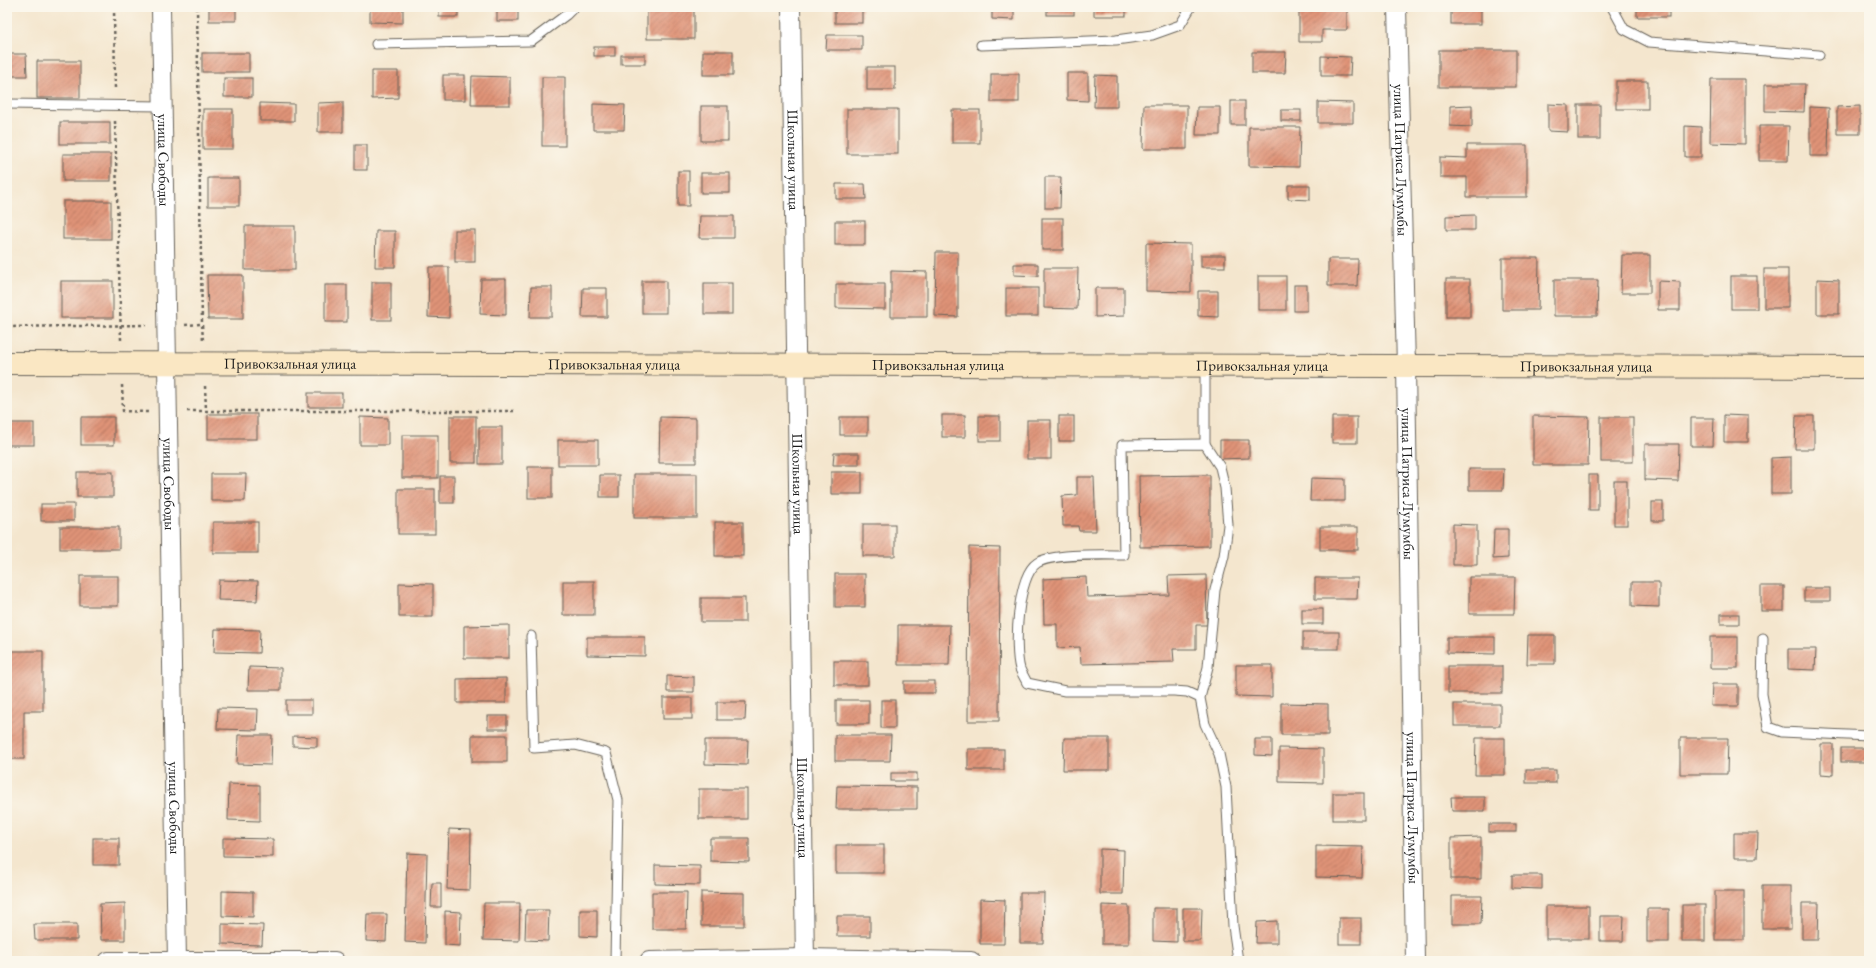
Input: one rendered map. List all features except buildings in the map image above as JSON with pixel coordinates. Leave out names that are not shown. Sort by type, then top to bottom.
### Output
[{"type":"street","name":"улица Свободы","points":[[161,7],[177,961]]},
{"type":"street","name":"Школьная улица","points":[[791,7],[805,960]]},
{"type":"street","name":"улица Патриса Лумумбы","points":[[1397,7],[1406,366],[1415,961]]},
{"type":"street","name":"Привокзальная улица","points":[[7,363],[1869,367]]},
{"type":"street","points":[[108,961],[335,961]]},
{"type":"street","points":[[649,961],[971,961]]},
{"type":"lane","points":[[376,44],[531,41],[566,15],[574,7]]},
{"type":"lane","points":[[981,45],[1116,40],[1152,36],[1180,25],[1191,7]]},
{"type":"lane","points":[[1612,7],[1624,29],[1649,42],[1819,55]]},
{"type":"lane","points":[[7,104],[162,106]]},
{"type":"lane","points":[[1205,365],[1205,444],[1220,467],[1225,488],[1228,525],[1224,556],[1215,590],[1208,667],[1200,698],[1205,724],[1219,754],[1226,787],[1234,926],[1238,961]]},
{"type":"lane","points":[[1200,698],[1187,692],[1065,691],[1027,683],[1021,670],[1018,638],[1018,610],[1026,580],[1036,564],[1048,559],[1065,557],[1124,555],[1122,445],[1205,444]]},
{"type":"lane","points":[[531,636],[534,748],[575,745],[606,753],[618,800],[615,961]]},
{"type":"lane","points":[[1763,638],[1762,694],[1768,727],[1782,732],[1869,736]]},
{"type":"path","points":[[114,7],[123,411],[168,412],[206,410],[517,412]]},
{"type":"path","points":[[196,7],[202,324],[206,410]]},
{"type":"path","points":[[7,326],[202,324]]}]
